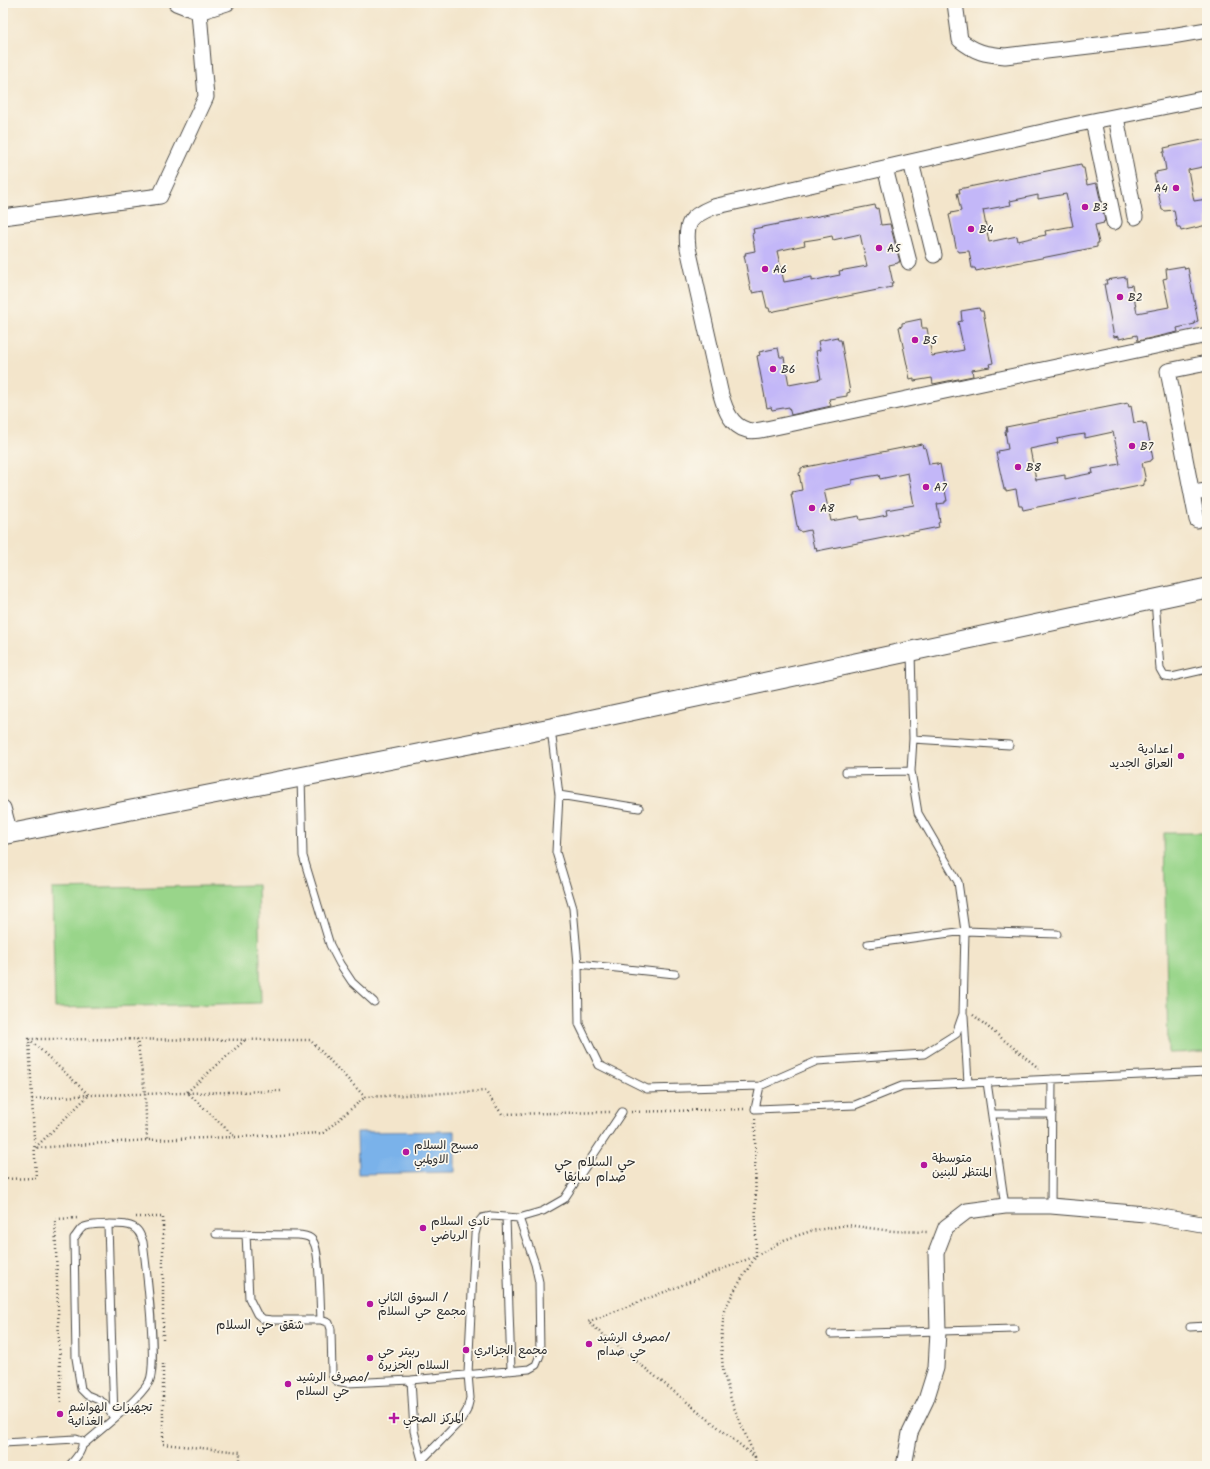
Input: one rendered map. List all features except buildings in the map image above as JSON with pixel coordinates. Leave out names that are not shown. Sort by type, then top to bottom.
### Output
[{"type":"street","points":[[176,3],[199,12],[227,3]]},
{"type":"street","points":[[955,3],[960,40],[971,49],[985,54],[1005,56],[1166,37],[1207,30]]},
{"type":"street","points":[[3,217],[160,196],[206,97],[199,12]]},
{"type":"street","points":[[1207,98],[1093,121],[712,207],[699,213],[689,221],[687,233],[688,248],[726,413],[736,424],[747,430],[766,429],[1207,335]]},
{"type":"street","points":[[1116,117],[1135,217]]},
{"type":"street","points":[[1093,121],[1114,222]]},
{"type":"street","points":[[911,162],[934,255]]},
{"type":"street","points":[[885,168],[909,262]]},
{"type":"street","points":[[1197,520],[1168,371],[1207,363]]},
{"type":"street","points":[[1192,494],[1207,491]]},
{"type":"street","points":[[3,808],[6,835],[551,728],[1207,588]]},
{"type":"street","points":[[904,1466],[910,1433],[926,1400],[936,1368],[938,1331],[936,1253],[946,1227],[967,1211],[1005,1206],[1051,1206],[1145,1214],[1207,1225]]},
{"type":"lane","points":[[1155,599],[1160,669],[1164,676],[1172,677],[1207,669]]},
{"type":"lane","points":[[551,728],[559,795],[556,852],[573,908],[578,964],[579,1024],[599,1065],[647,1089],[760,1086],[817,1061],[924,1054],[956,1034],[963,1014],[965,930],[958,882],[918,813],[911,771],[913,739],[911,651]]},
{"type":"lane","points":[[913,739],[1009,745]]},
{"type":"lane","points":[[846,772],[911,771]]},
{"type":"lane","points":[[301,777],[303,856],[330,945],[352,982],[374,1002]]},
{"type":"lane","points":[[559,795],[639,808]]},
{"type":"lane","points":[[868,944],[965,930],[1057,934]]},
{"type":"lane","points":[[578,964],[675,974]]},
{"type":"lane","points":[[963,1007],[968,1083]]},
{"type":"lane","points":[[760,1086],[755,1109],[855,1105],[902,1086],[1207,1072]]},
{"type":"lane","points":[[1051,1206],[1052,1079]]},
{"type":"lane","points":[[987,1082],[1005,1206]]},
{"type":"lane","points":[[422,1463],[462,1419],[467,1410],[470,1398],[468,1374],[475,1234],[478,1223],[482,1218],[492,1216],[519,1218],[543,1211],[564,1199],[622,1112]]},
{"type":"lane","points":[[992,1114],[1052,1114]]},
{"type":"lane","points":[[506,1217],[511,1370]]},
{"type":"lane","points":[[246,1234],[249,1298],[257,1314],[264,1319],[321,1320],[328,1323],[331,1329],[332,1375],[336,1381],[347,1383],[410,1380],[529,1369],[536,1365],[540,1355],[539,1282],[535,1264],[519,1218]]},
{"type":"lane","points":[[70,1466],[83,1446],[114,1418],[144,1390],[150,1380],[152,1364],[143,1242],[138,1230],[128,1224],[89,1226],[82,1228],[74,1238],[76,1358],[81,1389],[87,1395],[104,1404],[114,1418]]},
{"type":"lane","points":[[108,1225],[114,1418]]},
{"type":"lane","points":[[216,1234],[298,1235],[309,1237],[314,1243],[317,1255],[321,1320]]},
{"type":"lane","points":[[1190,1327],[1207,1326]]},
{"type":"lane","points":[[831,1334],[1016,1329]]},
{"type":"lane","points":[[410,1380],[414,1431],[422,1463]]},
{"type":"lane","points":[[3,1443],[76,1439],[82,1441],[83,1446]]},
{"type":"path","points":[[963,1007],[1052,1079]]},
{"type":"path","points":[[29,1039],[310,1040],[365,1097]]},
{"type":"path","points":[[29,1039],[89,1095]]},
{"type":"path","points":[[3,1179],[36,1178],[29,1039]]},
{"type":"path","points":[[137,1039],[145,1093],[147,1140]]},
{"type":"path","points":[[187,1092],[246,1040]]},
{"type":"path","points":[[32,1099],[145,1093],[281,1091]]},
{"type":"path","points":[[35,1148],[147,1140],[323,1133],[365,1097],[485,1091],[502,1114],[755,1109],[756,1256],[734,1291],[724,1311],[721,1343],[723,1371],[732,1402],[755,1457],[756,1466]]},
{"type":"path","points":[[187,1092],[235,1137]]},
{"type":"path","points":[[35,1148],[89,1095]]},
{"type":"path","points":[[132,1217],[163,1217],[163,1342]]},
{"type":"path","points":[[61,1402],[55,1219],[86,1218]]},
{"type":"path","points":[[755,1457],[588,1322],[756,1256],[784,1240],[811,1231],[847,1225],[928,1233],[946,1227]]},
{"type":"path","points":[[163,1358],[163,1444],[240,1452],[240,1466]]},
{"type":"green space","points":[[1164,833],[1207,833],[1207,1052],[1168,1053]]},
{"type":"green space","points":[[258,885],[261,1003],[55,1008],[52,889]]},
{"type":"water","name":"مسبح السلام الاولمبي","points":[[455,1131],[455,1172],[358,1174],[357,1132]]},
{"type":"place","name":"A4","points":[[1176,188]]},
{"type":"place","name":"B3","points":[[1085,207]]},
{"type":"place","name":"B4","points":[[971,229]]},
{"type":"place","name":"A5","points":[[879,248]]},
{"type":"place","name":"A6","points":[[765,269]]},
{"type":"place","name":"B2","points":[[1120,297]]},
{"type":"place","name":"B5","points":[[915,340]]},
{"type":"place","name":"B6","points":[[773,369]]},
{"type":"place","name":"B7","points":[[1132,446]]},
{"type":"place","name":"B8","points":[[1018,467]]},
{"type":"place","name":"A7","points":[[926,487]]},
{"type":"place","name":"A8","points":[[812,508]]},
{"type":"place","name":"اعدادية العراق الجديد","points":[[1181,756]]},
{"type":"place","name":"مسبح السلام الاولمبي","points":[[406,1152]]},
{"type":"place","name":"متوسطة المنتظر للبنين","points":[[924,1165]]},
{"type":"place","name":"نادي السلام الرياضي","points":[[423,1228]]},
{"type":"place","name":"السوق الثاني / مجمع حي السلام","points":[[370,1304]]},
{"type":"place","name":"مصرف الرشيد/ حي صدام","points":[[589,1344]]},
{"type":"place","name":"مجمع الجزائري","points":[[466,1350]]},
{"type":"place","name":"ربيتر حي السلام الجزيره","points":[[370,1358]]},
{"type":"place","name":"مصرف الرشيد/ حي السلام","points":[[288,1384]]},
{"type":"place","name":"تجهيزات الهواشم الغذائية","points":[[60,1414]]},
{"type":"place","name":"المركز الصحي","points":[[394,1418]]},
{"type":"district","name":"حي السلام حي صدام سابقا","points":[[595,1168]]},
{"type":"district","name":"شقق حي السلام","points":[[260,1324]]}]
